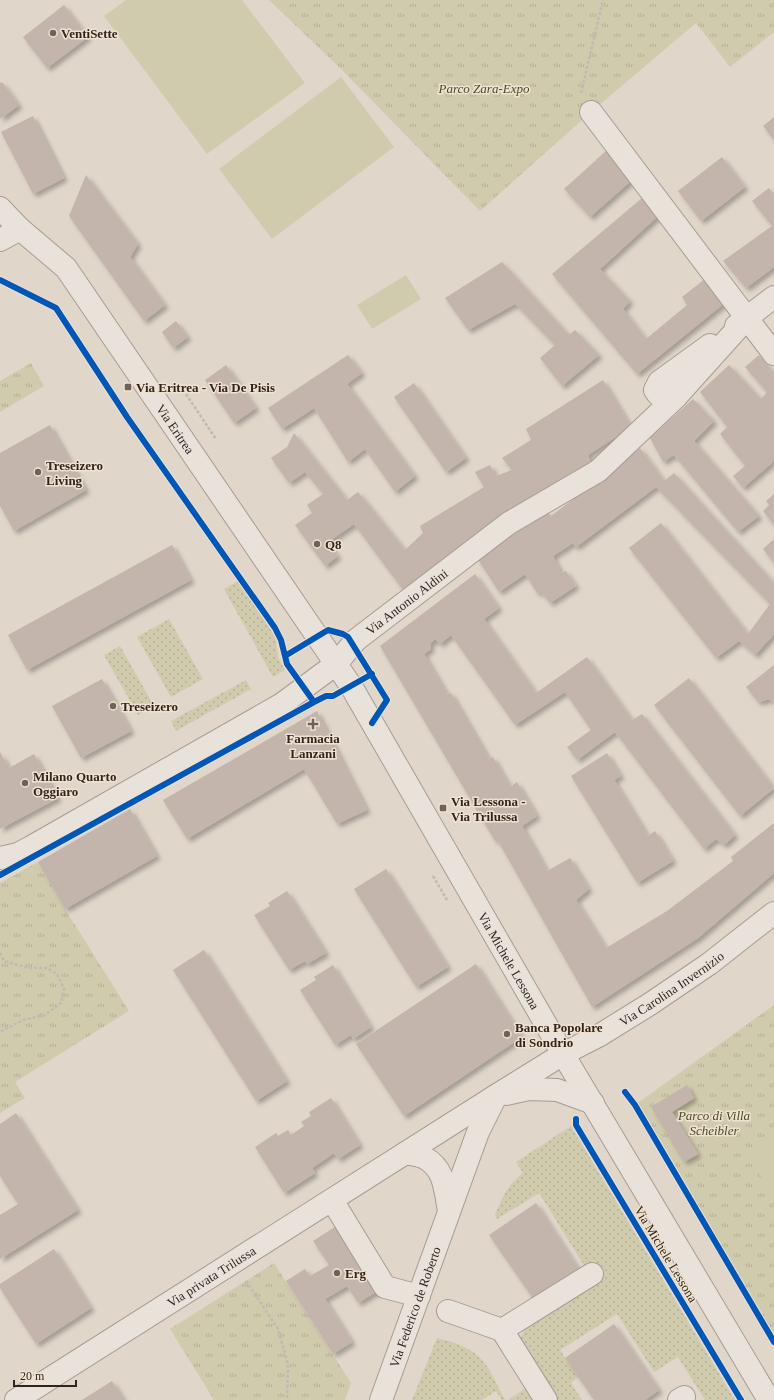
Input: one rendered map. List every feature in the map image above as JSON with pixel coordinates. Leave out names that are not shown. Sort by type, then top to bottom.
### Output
[{"type":"street","points":[[591,112],[774,354]]},
{"type":"street","name":"Via Eritrea","points":[[0,208],[20,229],[66,268],[336,664]]},
{"type":"street","points":[[0,240],[20,229]]},
{"type":"street","name":"Via Antonio Aldini","points":[[0,858],[18,854],[31,847],[276,708],[336,664],[356,640],[509,523],[598,471],[676,397],[747,318],[774,297]]},
{"type":"street","name":"Via Michele Lessona","points":[[336,664],[354,691],[563,1054],[769,1400]]},
{"type":"street","name":"Via Carolina Invernizio","points":[[563,1054],[600,1035],[679,985],[709,964],[774,913]]},
{"type":"street","points":[[406,1153],[563,1054]]},
{"type":"street","points":[[497,1095],[529,1089],[557,1090],[593,1103]]},
{"type":"street","name":"Via Federico de Roberto","points":[[381,1400],[478,1132],[497,1095]]},
{"type":"street","name":"Via Federico de Roberto","points":[[406,1153],[424,1157],[437,1167],[444,1181],[449,1214]]},
{"type":"street","name":"Via privata Trilussa","points":[[16,1400],[406,1153]]},
{"type":"street","points":[[332,1200],[385,1287],[419,1296]]},
{"type":"street","points":[[502,1330],[592,1274]]},
{"type":"street","points":[[448,1311],[502,1330],[546,1400]]},
{"type":"path","points":[[591,112],[580,96],[603,0]]},
{"type":"path","points":[[186,394],[216,439]]},
{"type":"path","points":[[0,953],[4,962],[29,968],[47,968],[58,974],[64,989],[60,1003],[45,1015],[23,1020],[0,1032]]},
{"type":"path","points":[[246,1281],[278,1329],[288,1364],[287,1400]]},
{"type":"green space","points":[[126,0],[242,0],[305,83],[207,154],[104,16]]},
{"type":"green space","name":"Parco Zara-Expo","points":[[269,0],[774,0],[774,32],[730,67],[696,23],[591,112],[480,211],[340,68]]},
{"type":"green space","points":[[341,77],[394,147],[272,239],[219,169]]},
{"type":"green space","points":[[406,275],[421,299],[372,329],[357,305]]},
{"type":"green space","points":[[31,363],[44,386],[0,412],[0,381]]},
{"type":"green space","points":[[238,581],[276,640],[278,658],[285,670],[273,677],[224,589]]},
{"type":"green space","points":[[169,619],[203,679],[171,697],[137,637]]},
{"type":"green space","points":[[120,646],[154,706],[138,715],[104,655]]},
{"type":"green space","points":[[246,680],[251,689],[176,731],[171,721]]},
{"type":"green space","points":[[38,862],[65,909],[129,1011],[15,1082],[25,1098],[0,1113],[0,883]]},
{"type":"green space","name":"Parco di Villa Scheibler","points":[[774,1005],[774,1341],[635,1105]]},
{"type":"green space","points":[[571,1126],[735,1400],[705,1400],[678,1357],[654,1372],[617,1314],[560,1350],[578,1377],[571,1383],[582,1400],[553,1400],[521,1348],[520,1338],[527,1325],[603,1275],[594,1261],[585,1267],[539,1193],[497,1219],[495,1215],[509,1187],[523,1173],[516,1162]]},
{"type":"green space","points":[[774,1137],[774,1193],[747,1158]]},
{"type":"green space","points":[[274,1263],[351,1383],[345,1400],[214,1400],[170,1329]]},
{"type":"green space","points":[[437,1338],[465,1347],[475,1353],[483,1361],[505,1400],[502,1400],[496,1391],[482,1400],[412,1400]]},
{"type":"green space","points":[[529,1386],[538,1400],[508,1400]]},
{"type":"building","points":[[64,5],[88,37],[47,68],[23,37]]},
{"type":"building","points":[[2,82],[19,105],[0,119],[0,83]]},
{"type":"building","points":[[33,116],[64,178],[33,194],[1,132]]},
{"type":"building","points":[[774,117],[774,140],[763,126]]},
{"type":"building","points":[[607,150],[633,179],[590,217],[564,189]]},
{"type":"building","points":[[722,157],[745,187],[701,221],[678,191]]},
{"type":"building","points":[[86,175],[138,244],[130,257],[165,305],[144,321],[69,216]]},
{"type":"building","points":[[769,188],[774,194],[774,267],[746,288],[723,261],[772,226],[752,201]]},
{"type":"building","points":[[642,198],[658,216],[600,269],[630,301],[623,309],[646,339],[687,305],[682,297],[706,278],[727,301],[637,374],[552,274]]},
{"type":"building","points":[[502,262],[569,335],[575,330],[599,355],[562,386],[540,358],[555,345],[515,304],[468,330],[445,298]]},
{"type":"building","points":[[176,321],[188,337],[173,348],[162,332]]},
{"type":"building","points":[[348,355],[362,373],[347,384],[415,476],[395,492],[365,449],[348,462],[314,408],[282,429],[268,408]]},
{"type":"building","points":[[759,355],[774,373],[774,461],[743,488],[733,476],[745,466],[720,434],[727,427],[700,392],[729,365],[761,399],[767,392],[745,367]]},
{"type":"building","points":[[226,365],[256,408],[234,423],[205,380]]},
{"type":"building","points":[[603,380],[631,427],[588,455],[591,466],[505,511],[406,594],[354,524],[328,542],[338,556],[325,566],[295,525],[312,513],[307,505],[323,494],[305,472],[289,483],[271,458],[287,447],[294,433],[347,500],[358,492],[405,550],[423,533],[420,526],[484,487],[475,472],[490,465],[496,476],[512,470],[502,458],[531,440],[526,429]]},
{"type":"building","points":[[414,383],[466,458],[446,472],[394,397]]},
{"type":"building","points":[[693,399],[714,421],[694,441],[759,516],[738,532],[674,455],[663,462],[650,438]]},
{"type":"building","name":"Treseizero Living","points":[[50,425],[86,490],[14,531],[0,506],[0,453]]},
{"type":"building","points":[[640,448],[664,481],[674,473],[774,583],[774,634],[755,655],[739,641],[716,658],[629,548],[661,523],[748,634],[770,604],[656,487],[576,547],[573,543],[553,556],[561,573],[566,571],[576,586],[550,603],[541,592],[537,593],[525,574],[499,592],[477,558],[548,512],[551,516]]},
{"type":"building","points":[[774,494],[773,524],[763,511],[769,505],[766,501]]},
{"type":"building","points":[[774,539],[774,563],[763,549]]},
{"type":"building","points":[[172,545],[191,580],[27,670],[8,635]]},
{"type":"building","points":[[475,574],[499,608],[484,619],[536,693],[587,657],[632,720],[642,714],[735,835],[724,845],[716,839],[704,849],[615,732],[577,760],[567,747],[591,730],[565,692],[515,725],[451,635],[440,644],[435,639],[430,644],[431,649],[424,654],[447,694],[451,693],[489,759],[493,757],[510,787],[517,782],[537,816],[522,826],[547,871],[570,858],[589,889],[576,900],[606,948],[667,911],[733,861],[731,857],[774,823],[774,873],[698,938],[592,1007],[498,841],[495,841],[380,646]]},
{"type":"building","points":[[774,665],[774,704],[770,699],[758,702],[746,687]]},
{"type":"building","points":[[689,678],[774,788],[740,816],[654,705]]},
{"type":"building","points":[[102,679],[131,731],[81,758],[52,706]]},
{"type":"building","points":[[317,711],[367,810],[337,824],[304,769],[187,839],[163,800]]},
{"type":"building","name":"Milano Quarto Oggiaro","points":[[0,752],[9,768],[34,754],[58,798],[0,829]]},
{"type":"building","points":[[607,753],[621,776],[614,780],[648,836],[655,831],[673,861],[637,883],[571,776]]},
{"type":"building","points":[[130,809],[157,856],[65,909],[38,862]]},
{"type":"building","points":[[386,869],[448,967],[416,987],[354,889]]},
{"type":"building","points":[[287,891],[326,953],[307,964],[305,961],[289,970],[254,915],[270,906],[268,903]]},
{"type":"building","points":[[204,950],[287,1081],[256,1101],[173,970]]},
{"type":"building","points":[[476,964],[522,1037],[404,1116],[356,1044]]},
{"type":"building","points":[[333,965],[371,1027],[353,1039],[351,1035],[335,1045],[300,990],[316,980],[314,977]]},
{"type":"building","points":[[687,1085],[694,1098],[672,1112],[698,1154],[684,1162],[651,1107]]},
{"type":"building","points":[[331,1098],[360,1145],[338,1159],[334,1153],[312,1168],[315,1173],[284,1193],[255,1147],[276,1133],[278,1136],[288,1130],[291,1135],[304,1126],[301,1122],[311,1116],[309,1112]]},
{"type":"building","points":[[16,1113],[78,1210],[0,1259],[0,1215],[18,1204],[0,1176],[0,1124]]},
{"type":"building","points":[[536,1203],[579,1270],[534,1300],[489,1235]]},
{"type":"building","points":[[338,1225],[379,1290],[358,1303],[347,1286],[325,1299],[352,1342],[333,1354],[286,1281],[305,1269],[310,1276],[329,1265],[313,1241]]},
{"type":"building","points":[[54,1249],[91,1308],[36,1344],[0,1288],[0,1284]]},
{"type":"building","points":[[614,1324],[659,1390],[645,1400],[594,1400],[565,1358]]},
{"type":"building","points":[[112,1381],[124,1400],[82,1400]]},
{"type":"cycle path","points":[[0,280],[56,308],[127,417],[275,628],[281,640],[287,664],[314,702]]},
{"type":"cycle path","points":[[285,656],[328,630],[348,637],[387,700],[372,723]]},
{"type":"cycle path","points":[[0,875],[314,702],[326,696],[333,696],[372,674]]},
{"type":"cycle path","points":[[625,1092],[635,1105],[774,1342]]},
{"type":"cycle path","points":[[576,1119],[576,1125],[741,1400]]},
{"type":"place","name":"VentiSette","points":[[53,33]]},
{"type":"place","name":"Via Eritrea - Via De Pisis","points":[[128,387]]},
{"type":"place","name":"Treseizero Living","points":[[38,472]]},
{"type":"place","name":"Q8","points":[[317,544]]},
{"type":"place","name":"Treseizero","points":[[113,706]]},
{"type":"place","name":"Farmacia Lanzani","points":[[313,724]]},
{"type":"place","name":"Milano Quarto Oggiaro","points":[[25,783]]},
{"type":"place","name":"Via Lessona - Via Trilussa","points":[[443,808]]},
{"type":"place","name":"Banca Popolare di Sondrio","points":[[507,1034]]},
{"type":"place","name":"Erg","points":[[337,1273]]}]
